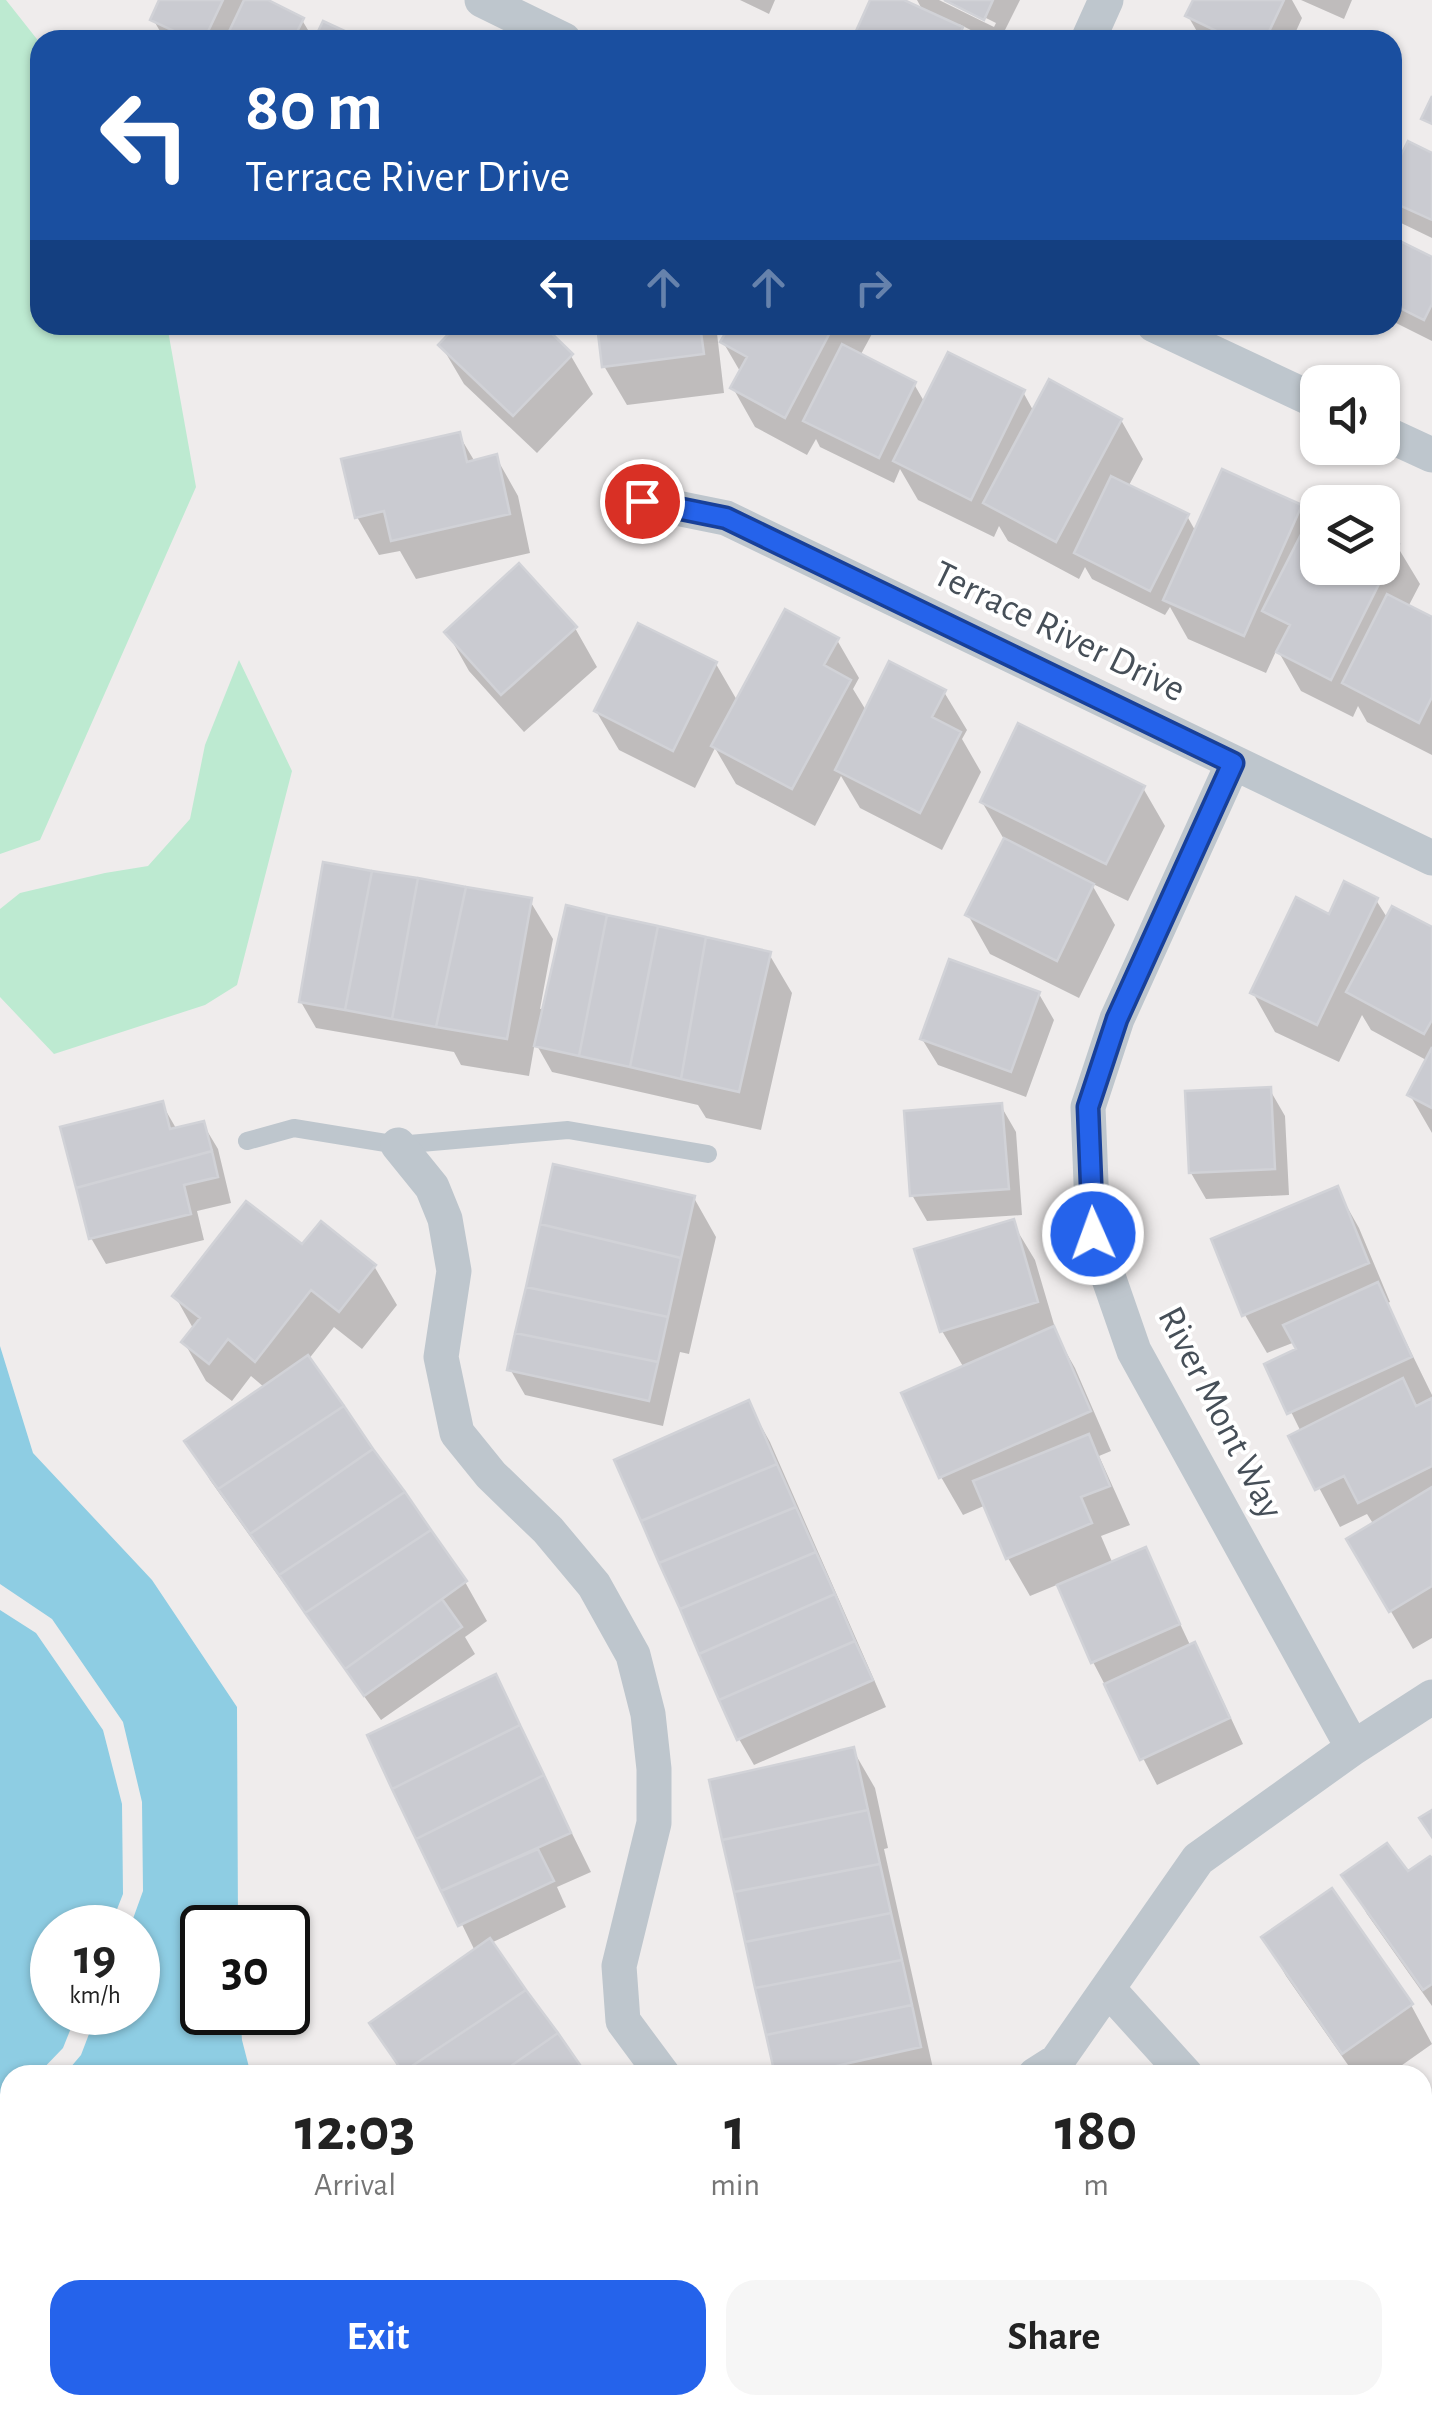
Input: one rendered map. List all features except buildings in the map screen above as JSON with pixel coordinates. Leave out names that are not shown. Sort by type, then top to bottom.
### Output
[{"type":"street","points":[[1092,30],[1106,0]]},
{"type":"street","points":[[487,1],[544,30]]},
{"type":"street","points":[[1175,335],[1300,394]]},
{"type":"street","points":[[1400,440],[1432,455]]},
{"type":"street","name":"Terrace River Drive","points":[[642,501],[726,518],[1432,858]]},
{"type":"street","name":"River Mont Way","points":[[1233,763],[1117,1019],[1088,1107],[1093,1234],[1134,1351],[1353,1748]]},
{"type":"street","points":[[398,1145],[432,1186],[445,1220],[454,1271],[440,1357],[457,1432],[491,1475],[548,1530],[594,1586],[633,1654],[648,1714],[654,1823],[619,1966],[623,2022],[655,2065]]},
{"type":"street","points":[[1052,2065],[1109,1990],[1198,1859],[1353,1748],[1432,1697]]},
{"type":"street","points":[[1109,1990],[1177,2065]]},
{"type":"lane","points":[[247,1141],[294,1128],[398,1145],[568,1130],[708,1154]]},
{"type":"green space","points":[[0,0],[6,0],[30,30],[30,335],[169,335],[196,487],[40,840],[0,854]]},
{"type":"green space","points":[[239,660],[292,771],[237,985],[205,1005],[54,1054],[0,997],[0,909],[20,893],[148,866],[190,819],[205,745]]},
{"type":"water","points":[[0,1346],[33,1453],[152,1580],[237,1707],[238,1905],[180,1905],[180,2035],[242,2035],[248,2065],[72,2065],[89,2035],[160,2035],[160,1905],[138,1905],[143,1891],[142,1802],[123,1722],[52,1619],[0,1584]]},
{"type":"water","points":[[0,1610],[36,1633],[103,1730],[122,1804],[123,1894],[119,1905],[30,1905],[30,2035],[68,2035],[63,2048],[47,2065],[0,2065]]},
{"type":"route","points":[[642,501],[726,518],[1233,763],[1117,1019],[1088,1107],[1093,1234]]}]
